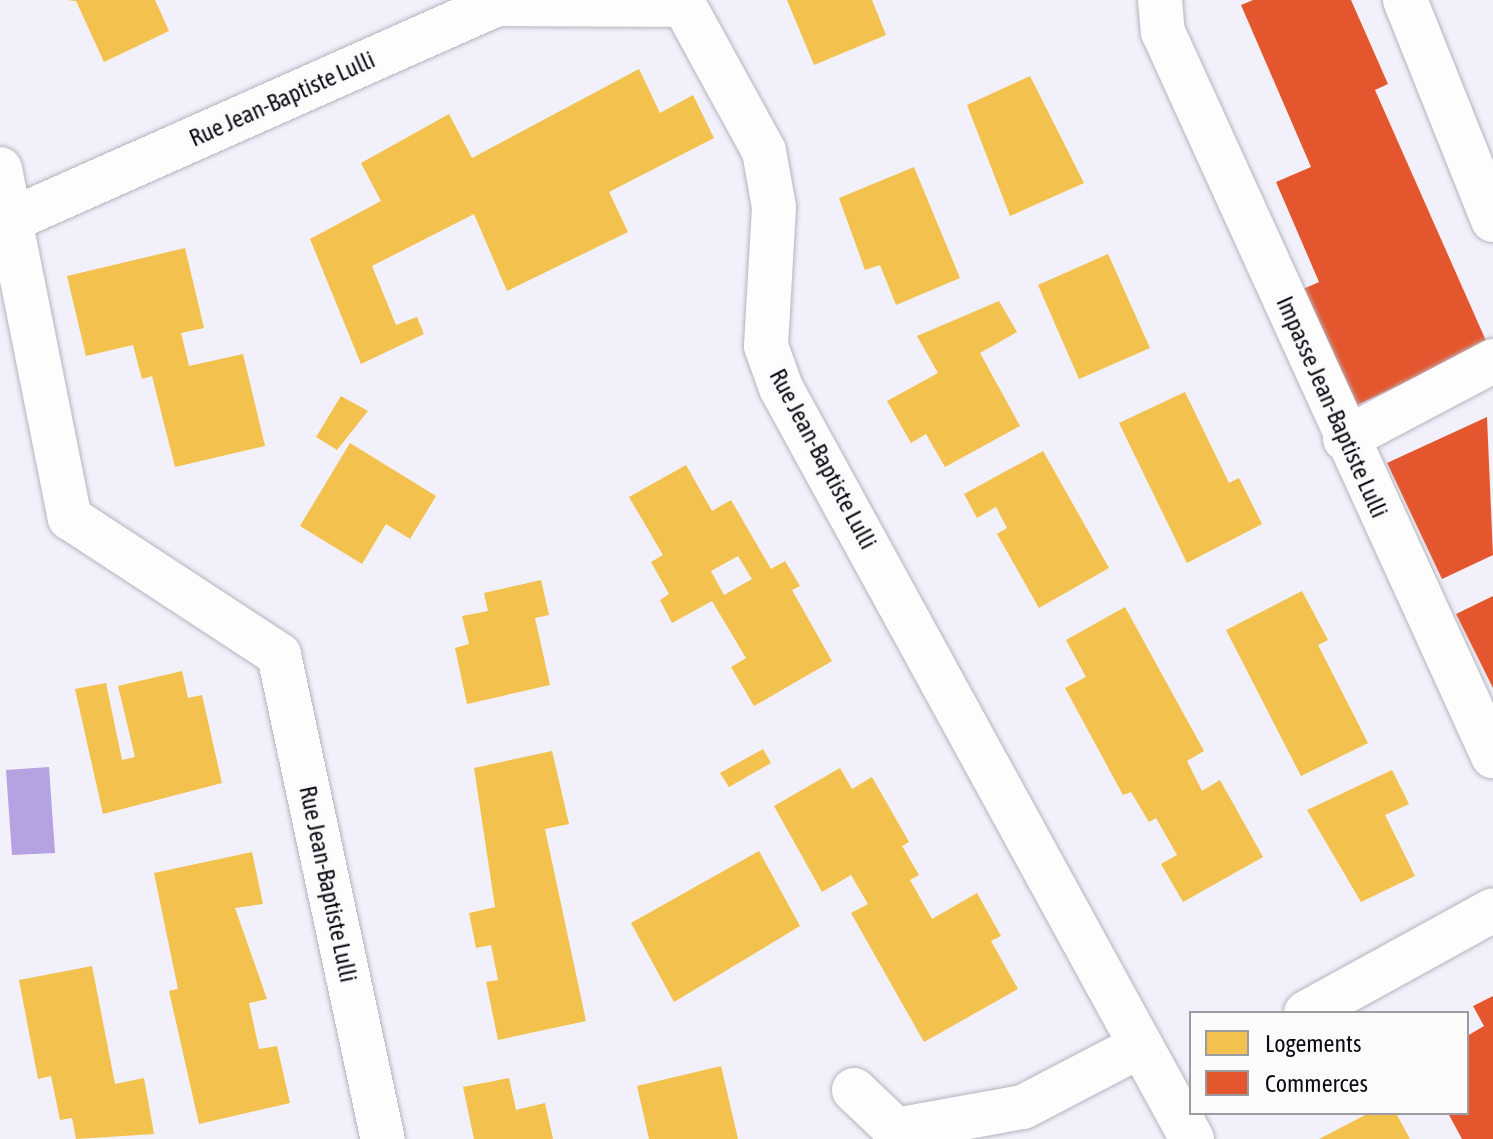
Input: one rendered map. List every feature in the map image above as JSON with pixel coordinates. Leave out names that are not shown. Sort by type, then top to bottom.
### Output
[{"type":"street","name":"Impasse Jean-Baptiste Lulli","points":[[1160,0],[1174,56],[1345,439],[1493,756]]},
{"type":"street","points":[[1405,0],[1493,220]]},
{"type":"street","name":"Rue Jean-Baptiste Lulli","points":[[13,219],[497,4],[684,5],[764,151],[774,207],[766,346],[781,388],[1140,1046],[1178,1084],[1192,1139]]},
{"type":"street","name":"Rue Jean-Baptiste Lulli","points":[[0,169],[13,219],[70,518],[279,655],[383,1139]]},
{"type":"street","points":[[1345,439],[1493,361]]},
{"type":"street","points":[[1310,1011],[1493,910]]},
{"type":"street","points":[[854,1090],[896,1130],[1023,1107],[1140,1046]]},
{"type":"shaded area","points":[[49,767],[55,853],[12,855],[6,770]]},
{"type":"building: Logements","points":[[67,0],[155,0],[169,31],[104,62],[76,1]]},
{"type":"building: Logements","points":[[787,0],[872,0],[886,35],[814,65]]},
{"type":"building: Logements","points":[[639,69],[660,113],[693,95],[714,138],[609,192],[628,232],[507,291],[474,214],[372,266],[396,325],[417,317],[424,334],[361,364],[310,239],[381,201],[361,163],[449,114],[472,158]]},
{"type":"building: Logements","points":[[1030,76],[1084,183],[1010,216],[967,105]]},
{"type":"building: Logements","points":[[914,167],[960,278],[896,305],[880,265],[865,270],[839,198]]},
{"type":"building: Logements","points":[[185,248],[204,328],[181,333],[189,366],[243,354],[265,446],[175,467],[152,376],[142,379],[133,345],[86,356],[67,276]]},
{"type":"building: Logements","points":[[1108,254],[1150,348],[1079,379],[1038,285]]},
{"type":"building: Logements","points":[[999,301],[1017,332],[980,353],[1020,426],[945,467],[926,434],[911,443],[887,401],[938,373],[917,336]]},
{"type":"building: Logements","points":[[1185,392],[1229,483],[1239,478],[1262,524],[1187,563],[1119,423]]},
{"type":"building: Logements","points":[[341,396],[368,411],[337,450],[316,437]]},
{"type":"building: Logements","points":[[350,443],[436,496],[410,539],[386,524],[362,564],[300,526]]},
{"type":"building: Logements","points":[[1043,451],[1109,568],[1039,608],[997,534],[1007,528],[996,507],[977,518],[964,494]]},
{"type":"building: Logements","points":[[686,465],[712,511],[731,500],[771,569],[785,561],[800,586],[792,590],[832,661],[754,706],[731,667],[746,658],[712,601],[672,623],[660,600],[669,594],[651,562],[663,555],[629,497]],"holes":[[[738,556],[752,579],[724,595],[711,571]]]},
{"type":"building: Logements","points":[[541,580],[549,615],[535,618],[550,685],[467,704],[455,648],[469,644],[462,616],[488,611],[484,593]]},
{"type":"building: Logements","points":[[1302,591],[1328,640],[1318,645],[1368,743],[1301,776],[1226,630]]},
{"type":"building: Logements","points":[[1125,607],[1204,751],[1187,761],[1202,791],[1220,780],[1263,857],[1183,902],[1161,864],[1177,855],[1156,818],[1149,822],[1131,792],[1123,795],[1065,688],[1086,677],[1066,640]]},
{"type":"building: Logements","points":[[182,671],[188,698],[202,695],[222,783],[103,814],[75,689],[106,683],[122,760],[135,757],[118,686]]},
{"type":"building: Logements","points":[[763,749],[771,763],[729,787],[720,773]]},
{"type":"building: Logements","points":[[552,751],[569,824],[545,829],[586,1021],[498,1040],[486,982],[498,980],[491,945],[476,948],[469,913],[495,907],[474,768]]},
{"type":"building: Logements","points":[[840,768],[852,789],[872,777],[909,842],[902,846],[919,875],[910,880],[932,919],[977,893],[1001,936],[991,941],[1018,989],[924,1042],[851,913],[868,904],[851,875],[822,892],[774,806]]},
{"type":"building: Logements","points":[[1392,770],[1409,804],[1385,815],[1415,876],[1361,902],[1307,810]]},
{"type":"building: Logements","points":[[759,851],[800,926],[674,1002],[631,923]]},
{"type":"building: Logements","points":[[252,852],[263,904],[235,908],[267,999],[249,1003],[259,1049],[277,1046],[290,1103],[199,1124],[169,991],[178,989],[154,873]]},
{"type":"building: Logements","points":[[92,966],[115,1084],[144,1078],[154,1134],[76,1139],[72,1118],[60,1120],[51,1076],[38,1079],[19,980]]},
{"type":"building: Logements","points":[[721,1066],[738,1139],[649,1139],[637,1086]]},
{"type":"building: Logements","points":[[509,1078],[516,1110],[545,1103],[553,1139],[474,1139],[463,1087]]},
{"type":"building: Logements","points":[[1365,1115],[1397,1115],[1410,1139],[1319,1139]]},
{"type":"building: Commerces","points":[[1253,0],[1351,0],[1388,84],[1375,90],[1487,343],[1349,409],[1294,293],[1319,282],[1276,182],[1311,167],[1241,5]]},
{"type":"building: Commerces","points":[[1487,417],[1493,555],[1442,579],[1387,463]]},
{"type":"building: Commerces","points":[[1493,596],[1493,688],[1456,614]]},
{"type":"building: Commerces","points":[[1493,996],[1493,1139],[1462,1139],[1449,1115],[1469,1115],[1469,1035],[1484,1026],[1473,1006]]}]
